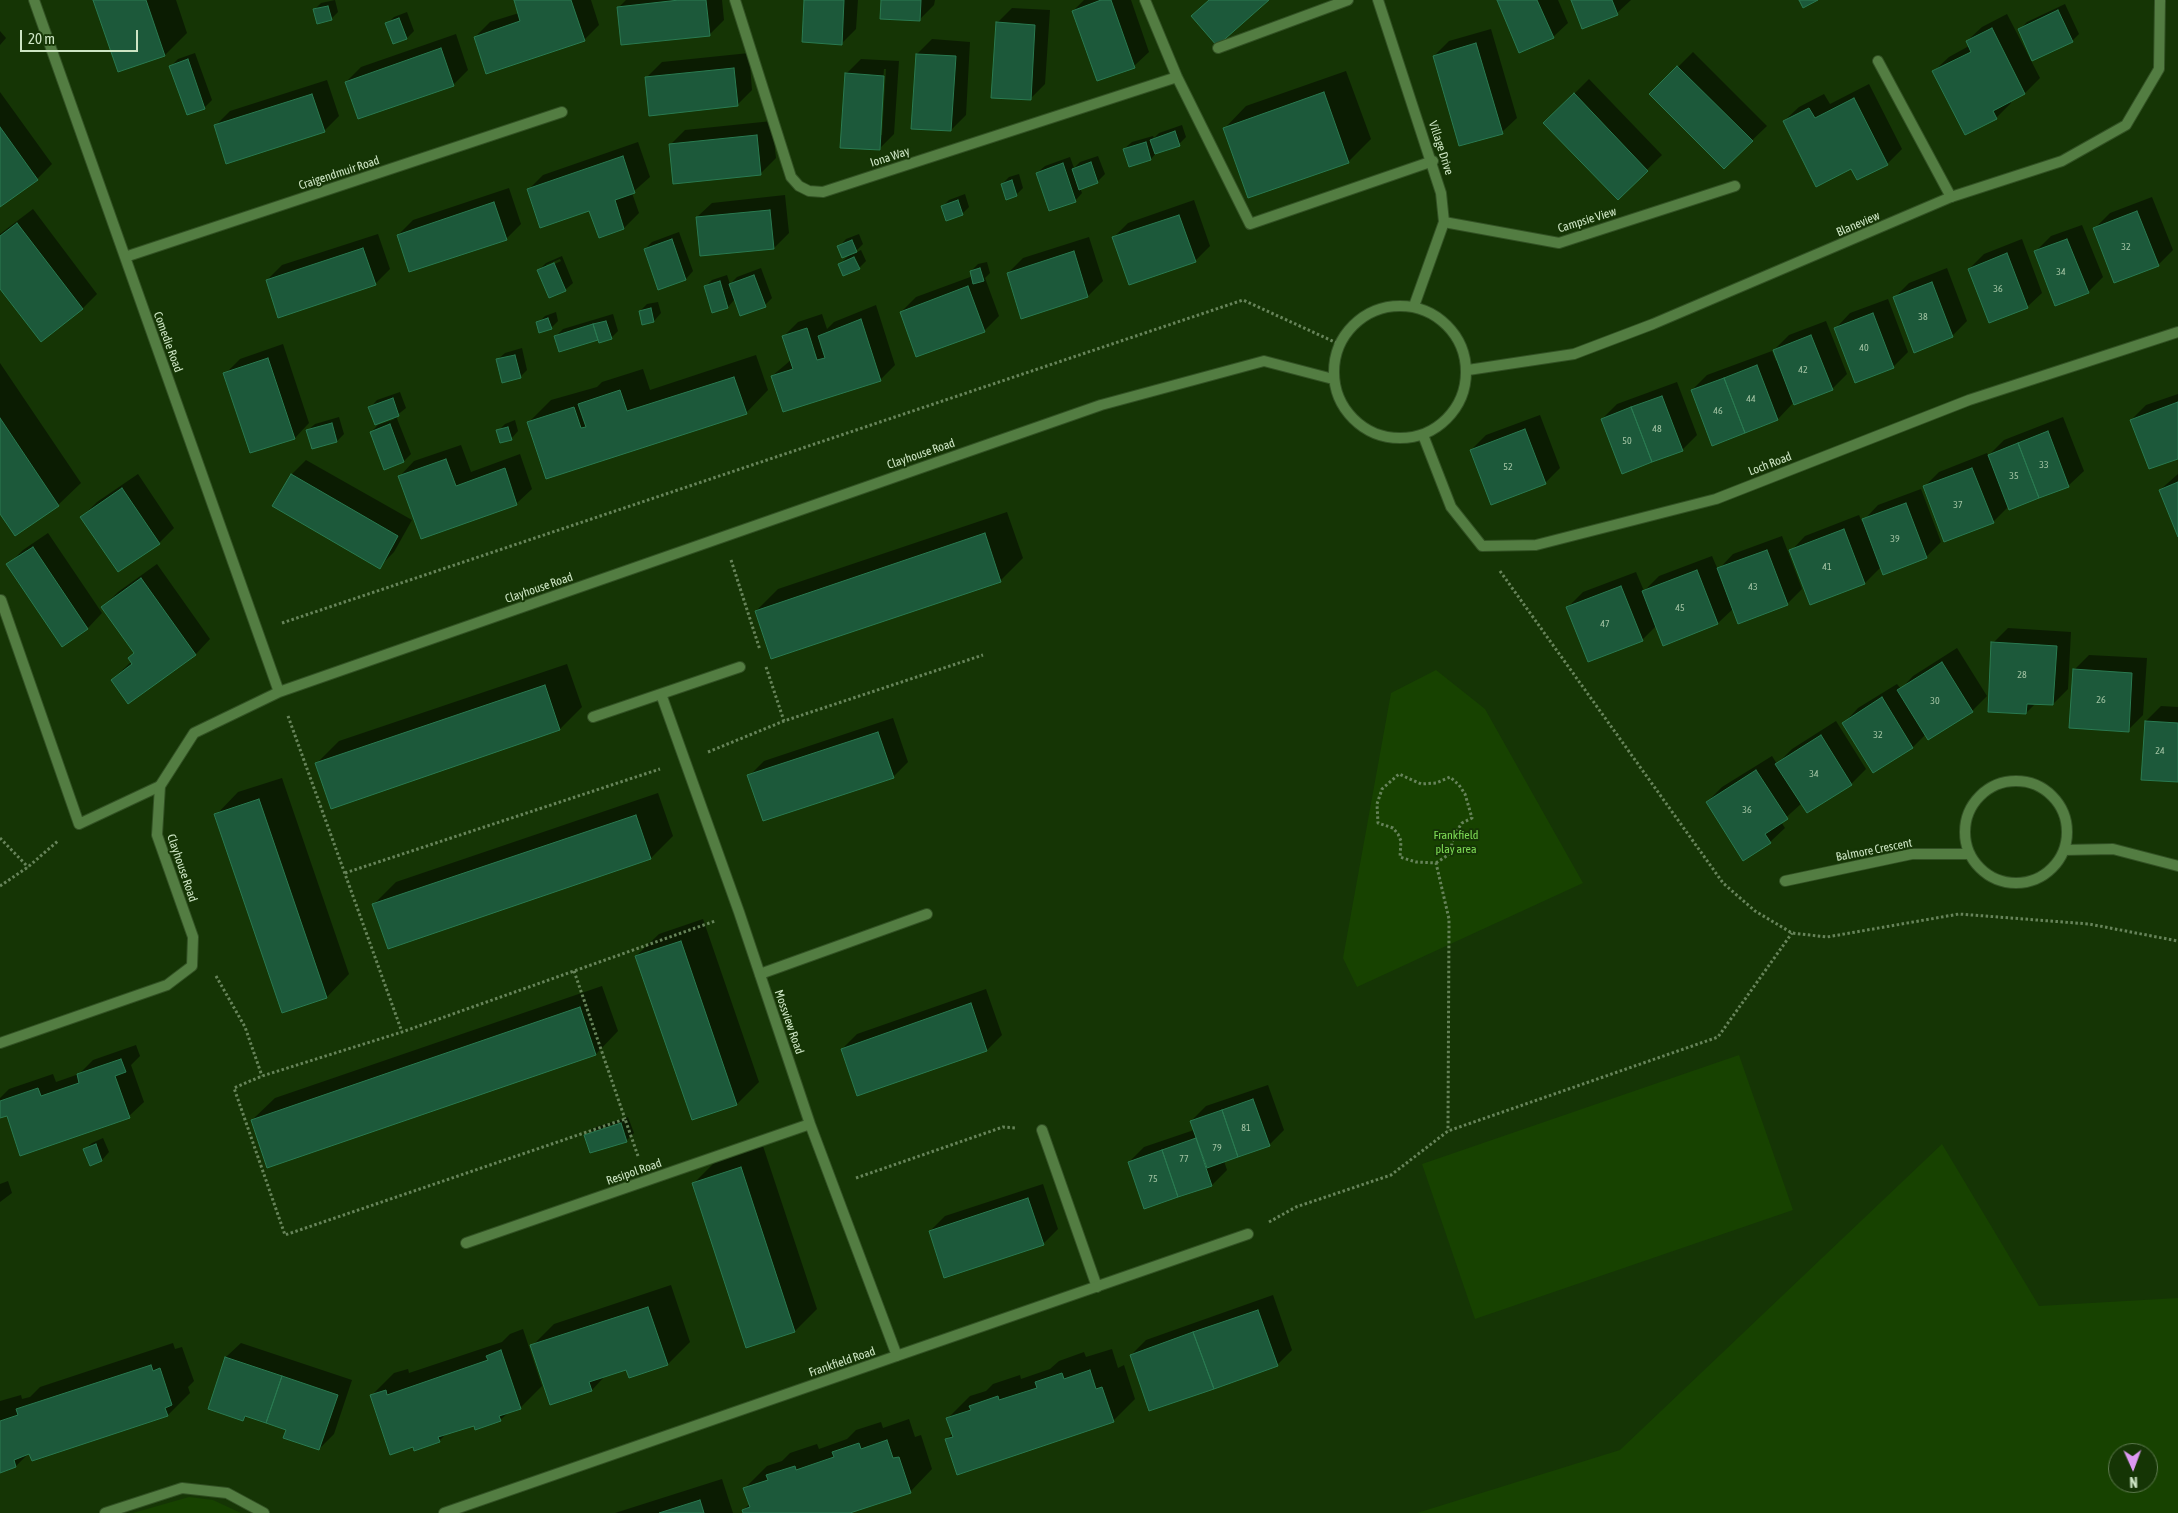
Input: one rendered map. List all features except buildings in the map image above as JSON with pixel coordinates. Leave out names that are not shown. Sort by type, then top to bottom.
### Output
[{"type":"street","name":"Comedie Road","points":[[34,0],[279,692]]},
{"type":"street","name":"Iona Way","points":[[735,0],[791,177],[799,186],[809,191],[823,192],[1177,77]]},
{"type":"street","points":[[1145,0],[1177,77],[1250,224],[1433,161]]},
{"type":"street","points":[[1218,48],[1348,0]]},
{"type":"street","name":"Village Drive","points":[[1378,0],[1433,161],[1442,193],[1444,222],[1414,306]]},
{"type":"street","name":"Blaneview","points":[[1468,370],[1574,354],[1653,324],[1952,198],[2062,161],[2126,125],[2159,69],[2160,0]]},
{"type":"street","points":[[1878,61],[1952,198]]},
{"type":"street","name":"Craigendmuir Road","points":[[125,257],[562,112]]},
{"type":"street","name":"Campsie View","points":[[1444,222],[1558,243],[1735,186]]},
{"type":"street","points":[[1387,305],[1414,306],[1452,329],[1464,349],[1468,370],[1466,388],[1446,422],[1423,436],[1392,439],[1367,431],[1344,410],[1333,380],[1338,344],[1361,317],[1387,305]]},
{"type":"street","name":"Loch Road","points":[[1482,546],[1536,545],[1716,499],[1969,400],[2178,332]]},
{"type":"street","name":"Clayhouse Road","points":[[0,1043],[167,985],[192,966],[193,937],[157,835],[160,786],[194,733],[279,692],[1101,405],[1264,361],[1333,380]]},
{"type":"street","points":[[1423,436],[1451,508],[1482,546]]},
{"type":"street","points":[[1,600],[79,824],[160,786]]},
{"type":"street","points":[[593,717],[740,667]]},
{"type":"street","name":"Mossview Road","points":[[661,694],[739,912],[810,1124],[897,1356]]},
{"type":"street","points":[[2014,781],[2031,783],[2046,790],[2058,802],[2065,817],[2067,834],[2064,850],[2056,865],[2043,876],[2027,882],[2009,883],[1993,878],[1979,868],[1970,854],[1966,829],[1972,805],[1983,792],[1998,784],[2014,781]]},
{"type":"street","points":[[2064,850],[2113,849],[2178,866]]},
{"type":"street","name":"Balmore Crescent","points":[[1785,881],[1912,854],[1970,854]]},
{"type":"street","points":[[760,974],[926,914]]},
{"type":"street","name":"Resipol Road","points":[[466,1243],[810,1124]]},
{"type":"street","points":[[1042,1130],[1097,1287]]},
{"type":"street","name":"Frankfield Road","points":[[444,1513],[1248,1234]]},
{"type":"street","points":[[105,1513],[182,1488],[227,1494],[264,1513]]},
{"type":"path","points":[[258,631],[1243,300],[1338,344]]},
{"type":"path","points":[[723,537],[763,657]]},
{"type":"path","points":[[1482,546],[1723,882],[1755,911],[1792,933],[1827,937],[1959,914],[2089,924],[2178,941]]},
{"type":"path","points":[[766,666],[784,721]]},
{"type":"path","points":[[279,692],[402,1032]]},
{"type":"path","points":[[1399,774],[1421,784],[1436,783],[1450,777],[1459,784],[1466,794],[1472,818],[1462,823],[1456,832],[1451,852],[1436,863],[1416,862],[1400,857],[1401,841],[1398,834],[1393,828],[1378,823],[1377,804],[1382,789],[1399,774]]},
{"type":"path","points":[[0,886],[28,867],[79,824]]},
{"type":"path","points":[[0,838],[28,867]]},
{"type":"path","points":[[1436,863],[1449,919],[1448,1131]]},
{"type":"path","points":[[625,1119],[285,1235],[234,1088],[262,1076],[402,1032],[739,912]]},
{"type":"path","points":[[1248,1234],[1296,1207],[1391,1175],[1448,1131],[1718,1037],[1792,933]]},
{"type":"path","points":[[193,937],[245,1028],[262,1076]]},
{"type":"path","points":[[574,971],[646,1181]]},
{"type":"path","points":[[834,1186],[1003,1126],[1042,1130]]},
{"type":"green space","name":"Frankfield play area","points":[[1436,670],[1485,709],[1583,883],[1357,987],[1343,958],[1391,693]]},
{"type":"green space","points":[[1739,1055],[1793,1210],[1475,1319],[1422,1164]]},
{"type":"green space","points":[[1942,1144],[2039,1306],[2178,1298],[2178,1513],[1417,1513],[1620,1450]]},
{"type":"green space","points":[[189,1497],[213,1500],[241,1513],[133,1513]]}]
